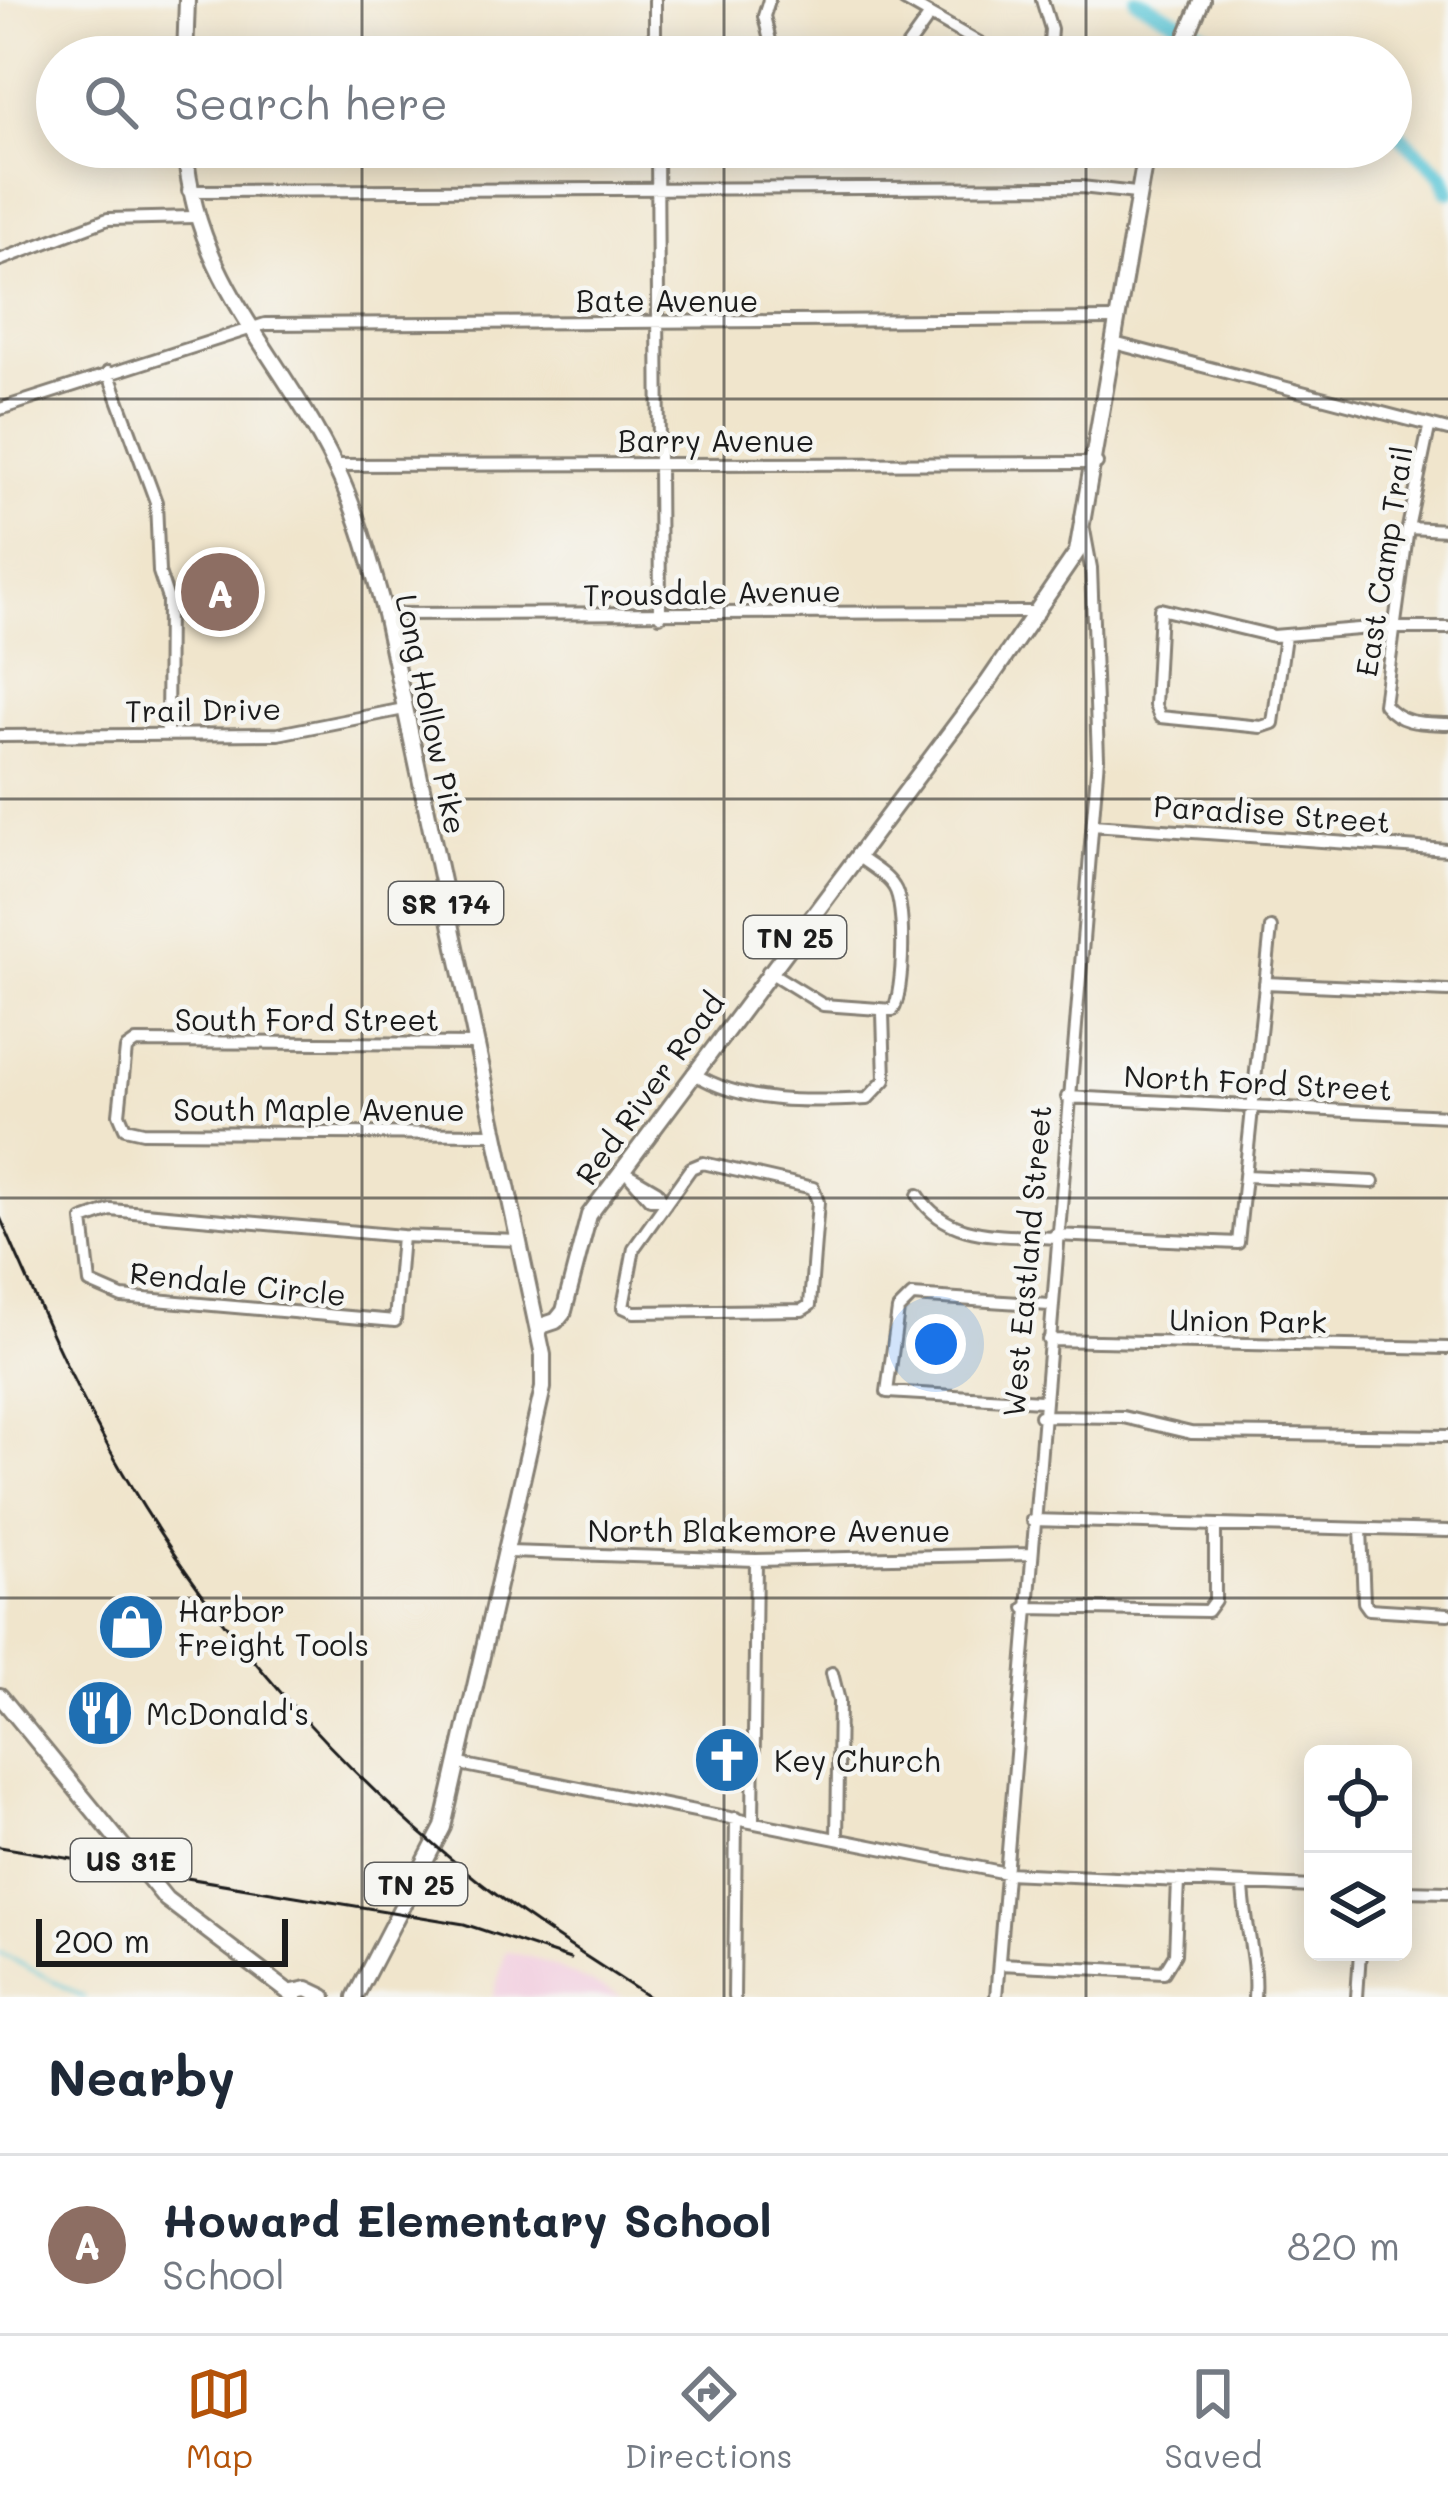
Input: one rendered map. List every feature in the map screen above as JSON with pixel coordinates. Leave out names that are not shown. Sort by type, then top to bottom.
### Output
[{"type":"main road","points":[[186,36],[187,0]]},
{"type":"main road","points":[[1187,36],[1200,6]]},
{"type":"main road","name":"Long Hollow Pike","points":[[186,168],[194,217],[247,327],[334,465],[362,533],[385,614],[538,1327]]},
{"type":"main road","name":"TN 25","points":[[1097,463],[1142,168]]},
{"type":"main road","name":"West Eastland Street","points":[[1077,552],[1097,463]]},
{"type":"main road","name":"Red River Road","points":[[538,1327],[556,1322],[564,1311],[583,1229],[768,971],[1039,612],[1077,552]]},
{"type":"main road","name":"TN 25","points":[[355,1997],[437,1844],[460,1764],[543,1388],[538,1327]]},
{"type":"main road","name":"US 31E","points":[[0,1696],[166,1899],[294,1994],[308,1989],[324,1997]]},
{"type":"street","points":[[655,0],[655,36]]},
{"type":"street","points":[[769,36],[764,16],[770,0]]},
{"type":"street","points":[[904,0],[963,36]]},
{"type":"street","points":[[1042,0],[1050,36]]},
{"type":"street","points":[[915,36],[928,18]]},
{"type":"street","points":[[658,168],[660,616]]},
{"type":"street","points":[[188,190],[1081,187],[1136,193]]},
{"type":"street","points":[[0,260],[108,219],[194,217]]},
{"type":"street","name":"Bate Avenue","points":[[247,327],[1117,319]]},
{"type":"street","points":[[0,409],[108,372],[186,352],[247,327]]},
{"type":"street","name":"East Camp Trail","points":[[1114,343],[1448,430]]},
{"type":"street","points":[[108,372],[156,502],[159,572],[168,599],[167,734]]},
{"type":"street","name":"East Camp Trail","points":[[1429,428],[1408,528],[1384,704],[1394,716],[1413,723],[1448,724]]},
{"type":"street","name":"Barry Avenue","points":[[334,465],[1097,463]]},
{"type":"street","points":[[1408,528],[1448,530]]},
{"type":"street","name":"West Eastland Street","points":[[996,1997],[1099,731],[1091,568],[1084,530]]},
{"type":"street","points":[[1285,636],[1273,723],[1261,727],[1160,717],[1155,705],[1160,609],[1242,632],[1285,636],[1394,627],[1448,628]]},
{"type":"street","name":"Trousdale Avenue","points":[[385,614],[1039,612]]},
{"type":"street","name":"Trail Drive","points":[[0,736],[278,734],[404,710]]},
{"type":"street","name":"Paradise Street","points":[[1093,825],[1448,850]]},
{"type":"street","points":[[768,971],[823,1006],[883,1013],[898,1002],[900,901],[886,878],[857,856]]},
{"type":"street","points":[[918,1195],[931,1215],[954,1229],[1238,1243],[1270,928]]},
{"type":"street","points":[[1265,982],[1448,992]]},
{"type":"street","points":[[693,1073],[719,1088],[759,1096],[867,1099],[885,1080],[883,1013]]},
{"type":"street","name":"South Ford Street","points":[[143,1132],[125,1128],[118,1114],[126,1049],[136,1042],[478,1045]]},
{"type":"street","name":"North Ford Street","points":[[1066,1097],[1448,1116]]},
{"type":"street","name":"South Maple Avenue","points":[[143,1132],[496,1134]]},
{"type":"street","points":[[696,1164],[813,1189],[818,1202],[810,1305],[802,1310],[627,1311],[621,1300],[627,1264],[661,1202],[696,1164]]},
{"type":"street","points":[[626,1173],[650,1198],[661,1202]]},
{"type":"street","points":[[1246,1176],[1372,1181]]},
{"type":"street","name":"Rendale Circle","points":[[402,1236],[394,1321],[375,1321],[122,1297],[90,1283],[83,1220],[111,1210],[402,1236],[520,1240]]},
{"type":"street","points":[[1041,1401],[887,1392],[898,1310],[912,1296],[1050,1305]]},
{"type":"street","name":"Union Park","points":[[1048,1340],[1448,1348]]},
{"type":"street","points":[[1040,1416],[1123,1417],[1191,1433],[1448,1436]]},
{"type":"street","points":[[1032,1520],[1448,1531]]},
{"type":"street","points":[[1025,1608],[1207,1611],[1215,1600],[1215,1526]]},
{"type":"street","points":[[1361,1529],[1364,1602],[1369,1609],[1448,1614]]},
{"type":"street","name":"North Blakemore Avenue","points":[[508,1552],[756,1560],[1030,1554]]},
{"type":"street","points":[[753,1821],[756,1560]]},
{"type":"street","points":[[832,1673],[838,1701],[837,1838]]},
{"type":"street","points":[[460,1764],[1006,1873],[1304,1887]]},
{"type":"street","points":[[734,1997],[736,1818]]},
{"type":"street","points":[[999,1964],[1164,1972],[1175,1954],[1178,1881]]},
{"type":"street","points":[[1243,1884],[1244,1926],[1256,1965],[1254,1997]]},
{"type":"street","points":[[1412,1891],[1448,1892]]},
{"type":"street","points":[[1358,1997],[1360,1961]]},
{"type":"shaded area","points":[[506,1951],[537,1959],[623,1997],[493,1997]]},
{"type":"waterway","points":[[1137,0],[1206,36]]},
{"type":"waterway","points":[[1412,147],[1442,175],[1448,191]]},
{"type":"waterway","points":[[0,1953],[84,1997]]},
{"type":"railway","points":[[0,1217],[105,1442],[198,1587],[283,1695],[379,1795],[482,1884],[649,1997]]},
{"type":"railway","points":[[0,1847],[464,1924],[570,1959]]},
{"type":"place","name":"Howard Elementary School","points":[[220,592]]},
{"type":"place","name":"Harbor Freight Tools","points":[[131,1627]]},
{"type":"place","name":"McDonald's","points":[[100,1713]]},
{"type":"place","name":"Key Church","points":[[727,1760]]}]
